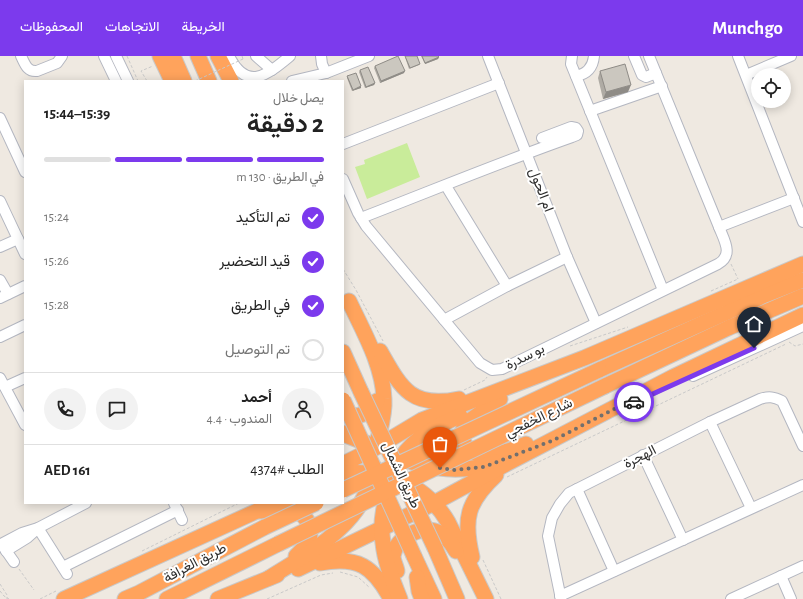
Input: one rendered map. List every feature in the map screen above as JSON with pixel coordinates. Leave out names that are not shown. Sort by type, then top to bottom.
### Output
[{"type":"highway","points":[[198,56],[209,80]]},
{"type":"highway","points":[[218,56],[230,80]]},
{"type":"highway","points":[[165,58],[172,80]]},
{"type":"highway","points":[[165,58],[183,80]]},
{"type":"highway","points":[[344,464],[377,447],[406,429],[428,418],[584,358],[803,264]]},
{"type":"highway","name":"شارع الخفجي","points":[[344,490],[599,370],[803,280]]},
{"type":"highway","points":[[346,295],[396,380],[408,392],[420,399],[436,402],[460,398],[584,358]]},
{"type":"highway","points":[[269,578],[322,545],[341,528],[360,505],[373,473],[384,412],[384,400],[379,371],[346,295]]},
{"type":"highway","name":"شارع الخفجي","points":[[278,544],[728,328],[803,296]]},
{"type":"highway","points":[[298,569],[434,503],[673,377],[803,315]]},
{"type":"highway","name":"طريق الشمال","points":[[344,354],[435,548],[457,599]]},
{"type":"highway","points":[[400,599],[385,554],[382,528],[384,504],[392,477],[401,458],[416,441],[444,422],[570,368],[584,358]]},
{"type":"highway","points":[[344,414],[358,416],[375,406],[380,392],[379,371]]},
{"type":"highway","points":[[500,399],[465,424],[462,437],[466,446],[472,452],[481,454],[510,451],[563,427],[614,409]]},
{"type":"highway","name":"طريق الشمال","points":[[344,402],[434,599]]},
{"type":"highway","points":[[344,434],[401,458],[434,468],[454,470],[484,467],[554,440]]},
{"type":"highway","points":[[483,594],[473,563],[468,537],[468,524],[471,506],[478,493],[508,463]]},
{"type":"highway","points":[[344,473],[362,472],[392,477],[408,483],[421,491],[443,513],[483,594]]},
{"type":"highway","name":"طريق الغرافة","points":[[125,599],[265,527],[314,504]]},
{"type":"highway","points":[[62,594],[263,507],[293,510],[301,514],[307,521],[310,529],[310,538],[306,547],[269,578]]},
{"type":"highway","points":[[405,599],[394,555],[401,540],[411,533],[420,530],[440,532],[446,537],[483,594]]},
{"type":"highway","name":"طريق الغرافة","points":[[167,599],[278,544]]},
{"type":"highway","points":[[416,560],[417,582],[422,599]]},
{"type":"highway","points":[[218,599],[269,578],[320,563],[334,561],[348,561],[369,569],[378,577],[391,599]]},
{"type":"street","points":[[21,56],[28,69],[34,72],[56,62],[62,56]]},
{"type":"street","points":[[104,56],[116,80]]},
{"type":"street","points":[[116,56],[128,80]]},
{"type":"street","points":[[257,56],[272,70]]},
{"type":"street","points":[[232,60],[242,74],[247,76],[259,76],[272,70],[290,56]]},
{"type":"street","points":[[321,56],[322,64],[326,73]]},
{"type":"street","points":[[296,80],[326,73],[369,56]]},
{"type":"street","name":"ام الحول","points":[[488,56],[567,257],[596,323]]},
{"type":"street","points":[[572,56],[571,64],[663,290]]},
{"type":"street","points":[[634,56],[642,76],[646,77],[656,73]]},
{"type":"street","points":[[649,56],[719,227],[726,246],[726,255]]},
{"type":"street","points":[[738,56],[803,222]]},
{"type":"street","points":[[746,76],[791,56]]},
{"type":"street","points":[[576,76],[585,73],[590,69],[596,57]]},
{"type":"street","points":[[232,60],[240,80]]},
{"type":"street","points":[[344,144],[499,83]]},
{"type":"street","points":[[590,111],[662,86]]},
{"type":"street","points":[[1,124],[24,170]]},
{"type":"street","points":[[360,218],[446,186],[526,153],[572,137],[577,134],[578,131],[571,127],[542,138]]},
{"type":"street","name":"بو سدرة","points":[[344,181],[360,218],[480,363],[492,370],[502,369],[722,262],[726,255]]},
{"type":"street","points":[[446,186],[507,286]]},
{"type":"street","points":[[719,227],[794,198]]},
{"type":"street","points":[[0,201],[24,252]]},
{"type":"street","points":[[0,247],[18,239]]},
{"type":"street","points":[[444,320],[507,286],[567,257]]},
{"type":"street","points":[[0,280],[2,296],[24,286]]},
{"type":"street","points":[[0,337],[24,325]]},
{"type":"street","points":[[614,409],[646,397],[800,329]]},
{"type":"street","points":[[0,378],[24,423]]},
{"type":"street","points":[[5,387],[24,378]]},
{"type":"street","name":"الهجرة","points":[[560,597],[548,536],[552,518],[560,504],[569,493],[710,422],[769,396],[782,401],[800,431],[803,446]]},
{"type":"street","points":[[710,422],[751,508]]},
{"type":"street","points":[[643,456],[682,540]]},
{"type":"street","points":[[560,597],[803,485]]},
{"type":"street","points":[[577,489],[614,571]]},
{"type":"street","points":[[14,562],[2,546],[22,533],[38,528],[68,507],[82,504]]},
{"type":"street","points":[[38,528],[65,570],[176,506],[182,520]]},
{"type":"street","points":[[731,599],[803,566]]},
{"type":"street","points":[[781,576],[792,599]]},
{"type":"path","points":[[127,56],[138,80]]},
{"type":"path","points":[[198,80],[243,59],[242,56]]},
{"type":"path","points":[[146,80],[142,71],[165,58]]},
{"type":"path","points":[[707,293],[738,279],[726,255]]},
{"type":"path","points":[[344,271],[384,342]]},
{"type":"path","points":[[567,347],[627,327]]},
{"type":"path","points":[[504,479],[789,342],[795,346],[803,344]]},
{"type":"path","points":[[461,391],[485,380],[492,370]]},
{"type":"path","points":[[140,552],[237,504]]},
{"type":"path","points":[[481,556],[501,599]]},
{"type":"path","points":[[14,562],[34,590]]},
{"type":"path","points":[[267,599],[321,575],[337,572],[358,577],[375,592]]},
{"type":"path","points":[[0,584],[7,594],[8,599]]},
{"type":"path","points":[[0,591],[8,599]]},
{"type":"path","points":[[40,599],[62,594]]},
{"type":"green space","points":[[407,143],[420,177],[367,199],[355,167],[365,164],[364,160]]},
{"type":"building","points":[[398,56],[405,71],[381,81],[375,66]]},
{"type":"building","points":[[405,56],[417,56],[420,64],[410,68]]},
{"type":"building","points":[[422,56],[438,56],[439,57],[425,63]]},
{"type":"building","points":[[625,64],[631,85],[606,92],[600,71]]},
{"type":"building","points":[[368,67],[375,83],[366,87],[360,70]]},
{"type":"building","points":[[356,73],[361,86],[353,90],[347,76]]},
{"type":"way so far","points":[[440,468],[454,470],[484,467],[554,440],[614,409],[634,402]]},
{"type":"route","points":[[634,402],[754,348]]}]
